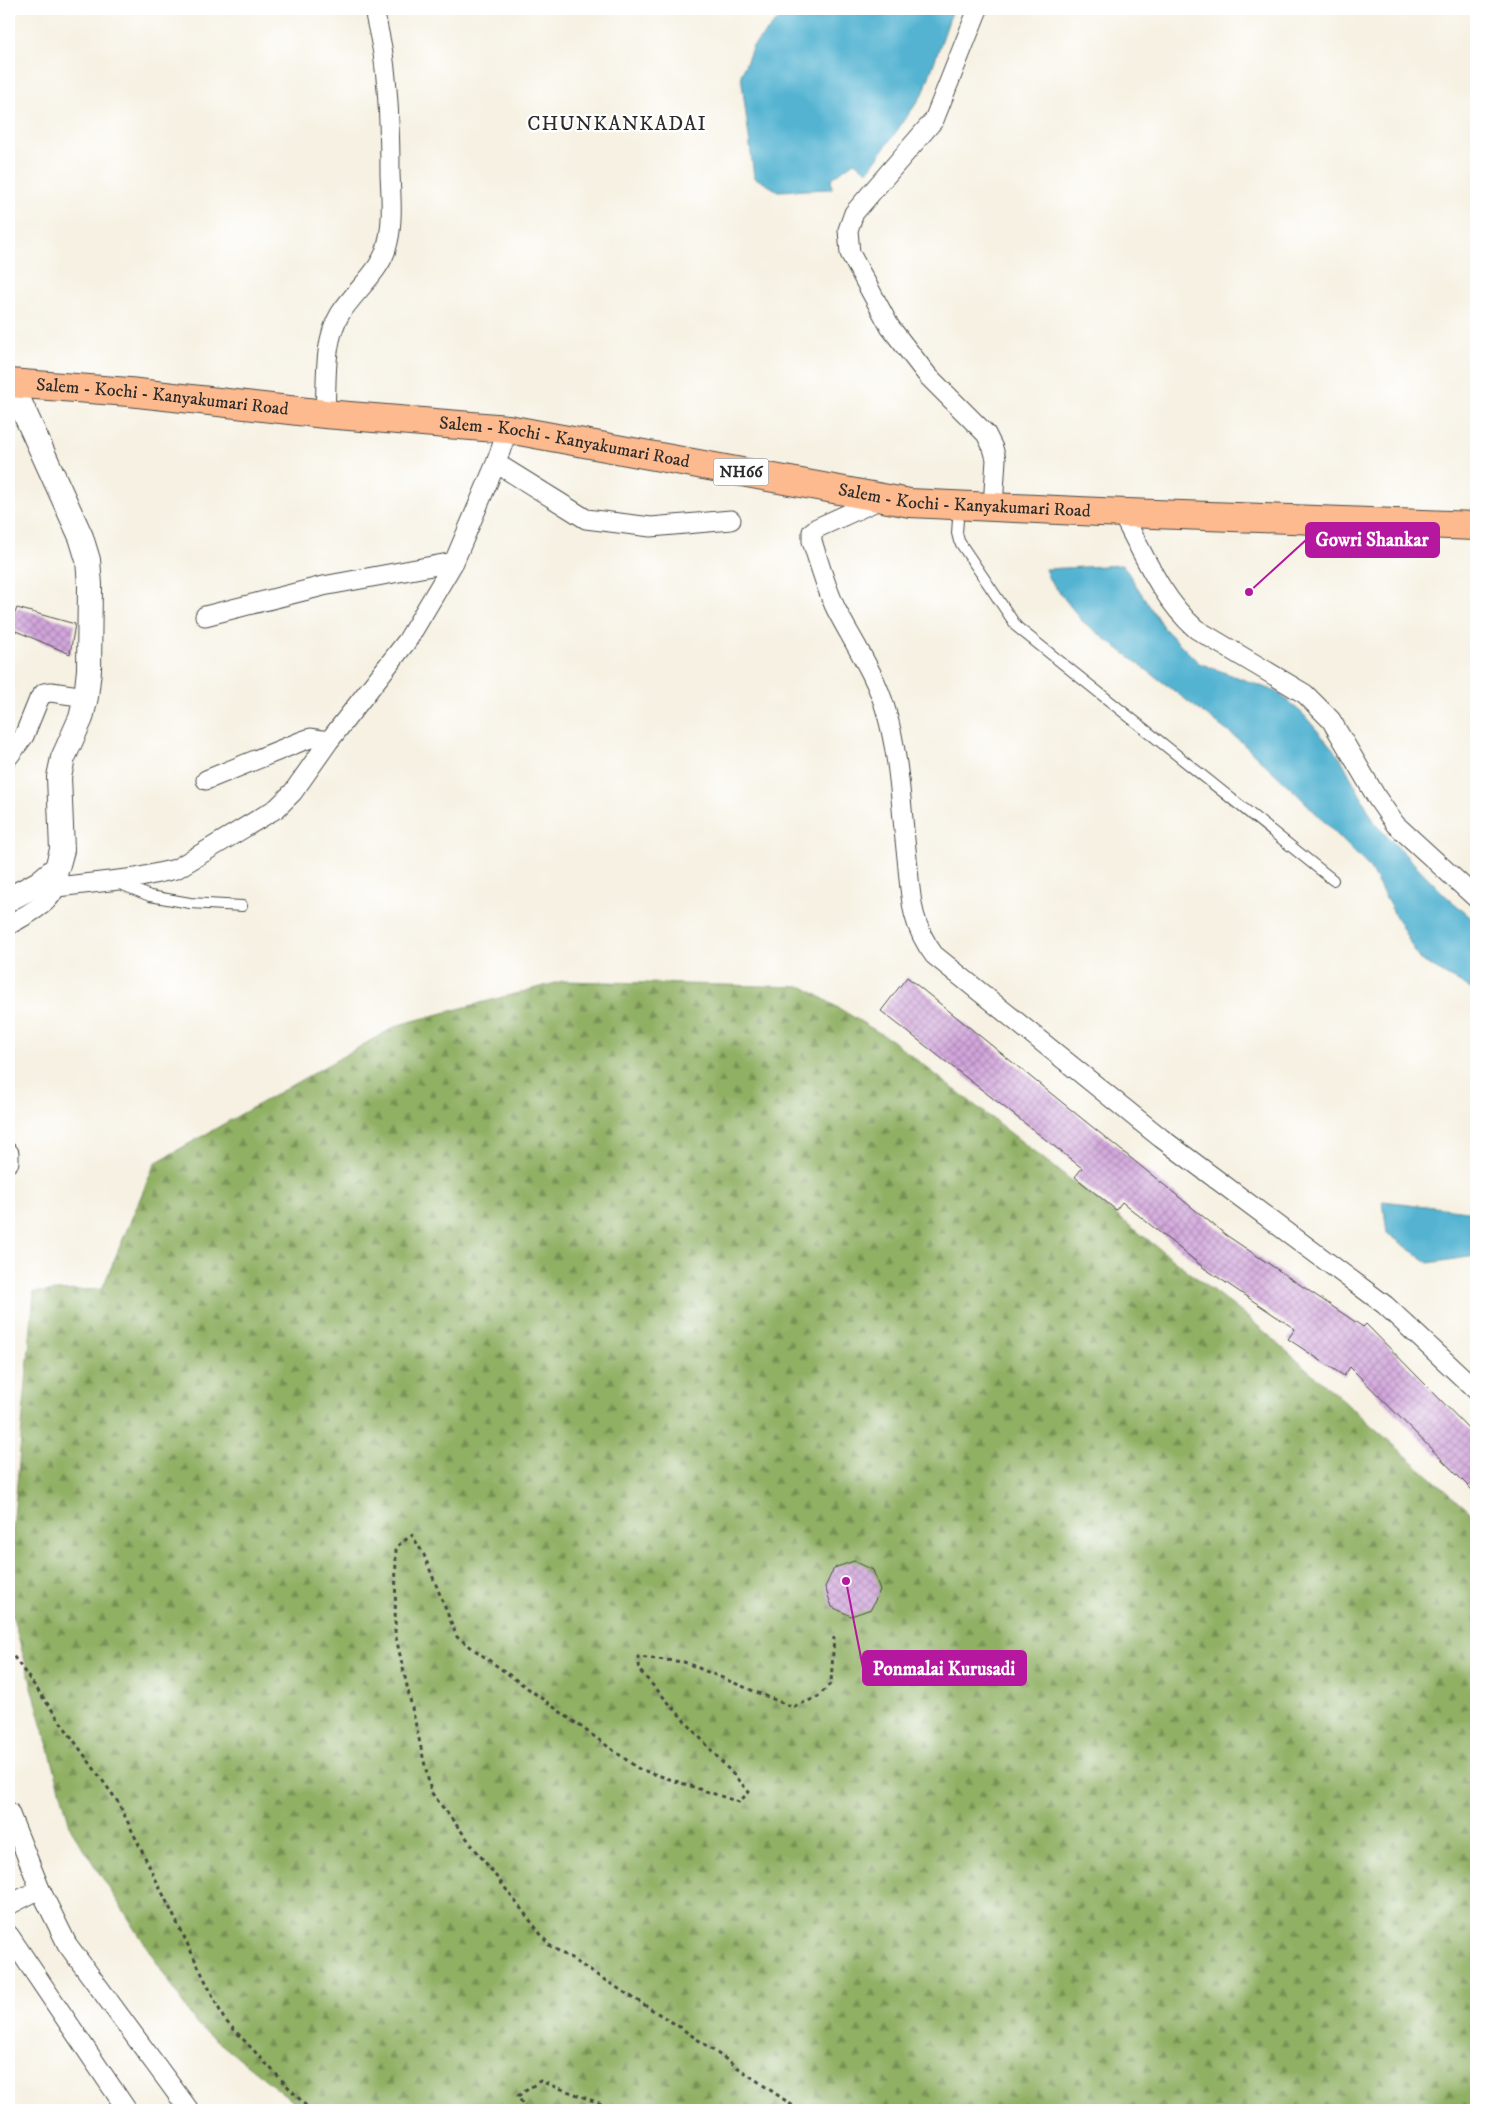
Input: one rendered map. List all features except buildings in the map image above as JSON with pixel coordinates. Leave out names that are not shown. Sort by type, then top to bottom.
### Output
[{"type":"highway","name":"Salem - Kochi - Kanyakumari Road","points":[[10,383],[129,392],[325,414],[508,429],[910,503],[1476,526]]},
{"type":"street","points":[[325,414],[328,348],[339,315],[362,284],[381,263],[388,243],[391,208],[389,107],[384,59],[374,9]]},
{"type":"street","points":[[978,9],[934,120],[854,214],[848,230],[850,253],[890,327],[928,376],[986,434],[996,459],[993,507]]},
{"type":"street","points":[[10,383],[81,537],[88,560],[90,585],[89,670],[86,697],[80,718],[63,758],[59,777],[62,850],[57,878]]},
{"type":"street","points":[[9,920],[39,883],[57,878],[112,881],[176,869],[277,808],[294,792],[329,741],[407,641],[454,562],[496,463],[508,429]]},
{"type":"street","points":[[496,463],[586,519],[650,527],[731,520]]},
{"type":"street","points":[[883,498],[817,528],[812,532],[812,541],[835,607],[867,667],[886,709],[894,744],[912,901],[917,927],[923,939],[934,955],[1161,1138],[1385,1305],[1476,1390]]},
{"type":"street","points":[[1121,512],[1162,588],[1184,618],[1196,629],[1305,694],[1331,720],[1376,798],[1395,824],[1476,898]]},
{"type":"street","points":[[205,616],[324,586],[454,562]]},
{"type":"street","points":[[9,756],[24,736],[38,699],[44,693],[51,692],[86,697]]},
{"type":"street","points":[[206,780],[302,740],[311,738],[329,741]]},
{"type":"street","points":[[9,925],[18,907]]},
{"type":"street","points":[[9,1153],[9,1162]]},
{"type":"street","points":[[9,1812],[40,1889],[66,1944],[189,2110]]},
{"type":"street","points":[[9,1905],[40,1889]]},
{"type":"street","points":[[9,1935],[127,2110]]},
{"type":"lane","points":[[959,505],[957,533],[959,541],[1017,627],[1333,880]]},
{"type":"lane","points":[[112,881],[150,896],[190,903],[242,906]]},
{"type":"path","points":[[799,2110],[678,2026],[549,1945],[431,1792],[395,1633],[396,1548],[412,1535],[424,1555],[457,1637],[639,1769],[739,1802],[749,1792],[640,1671],[638,1657],[684,1662],[792,1707],[818,1697],[831,1683],[834,1636]]},
{"type":"path","points":[[9,1650],[118,1802],[224,2019],[310,2110]]},
{"type":"path","points":[[526,2110],[518,2096],[540,2081],[618,2110]]},
{"type":"green space","points":[[563,981],[804,987],[891,1040],[1251,1320],[1476,1517],[1476,2110],[304,2110],[197,2025],[71,1829],[9,1603],[9,1574],[34,1292],[102,1289],[155,1163],[398,1025]]},
{"type":"water","points":[[788,9],[953,9],[923,94],[868,171],[854,162],[831,179],[832,189],[778,191],[754,177],[741,75],[753,46]]},
{"type":"water","points":[[1123,565],[1163,627],[1199,663],[1277,692],[1303,714],[1340,757],[1376,825],[1446,896],[1476,922],[1476,992],[1419,959],[1369,867],[1296,793],[1239,740],[1082,621],[1049,579],[1045,569]]},
{"type":"water","points":[[1383,1201],[1476,1212],[1476,1256],[1429,1263],[1387,1233]]},
{"type":"place","name":"Gowri Shankar","points":[[1249,592]]},
{"type":"place","name":"Ponmalai Kurusadi","points":[[846,1581]]},
{"type":"district","name":"CHUNKANKADAI","points":[[617,124]]}]
